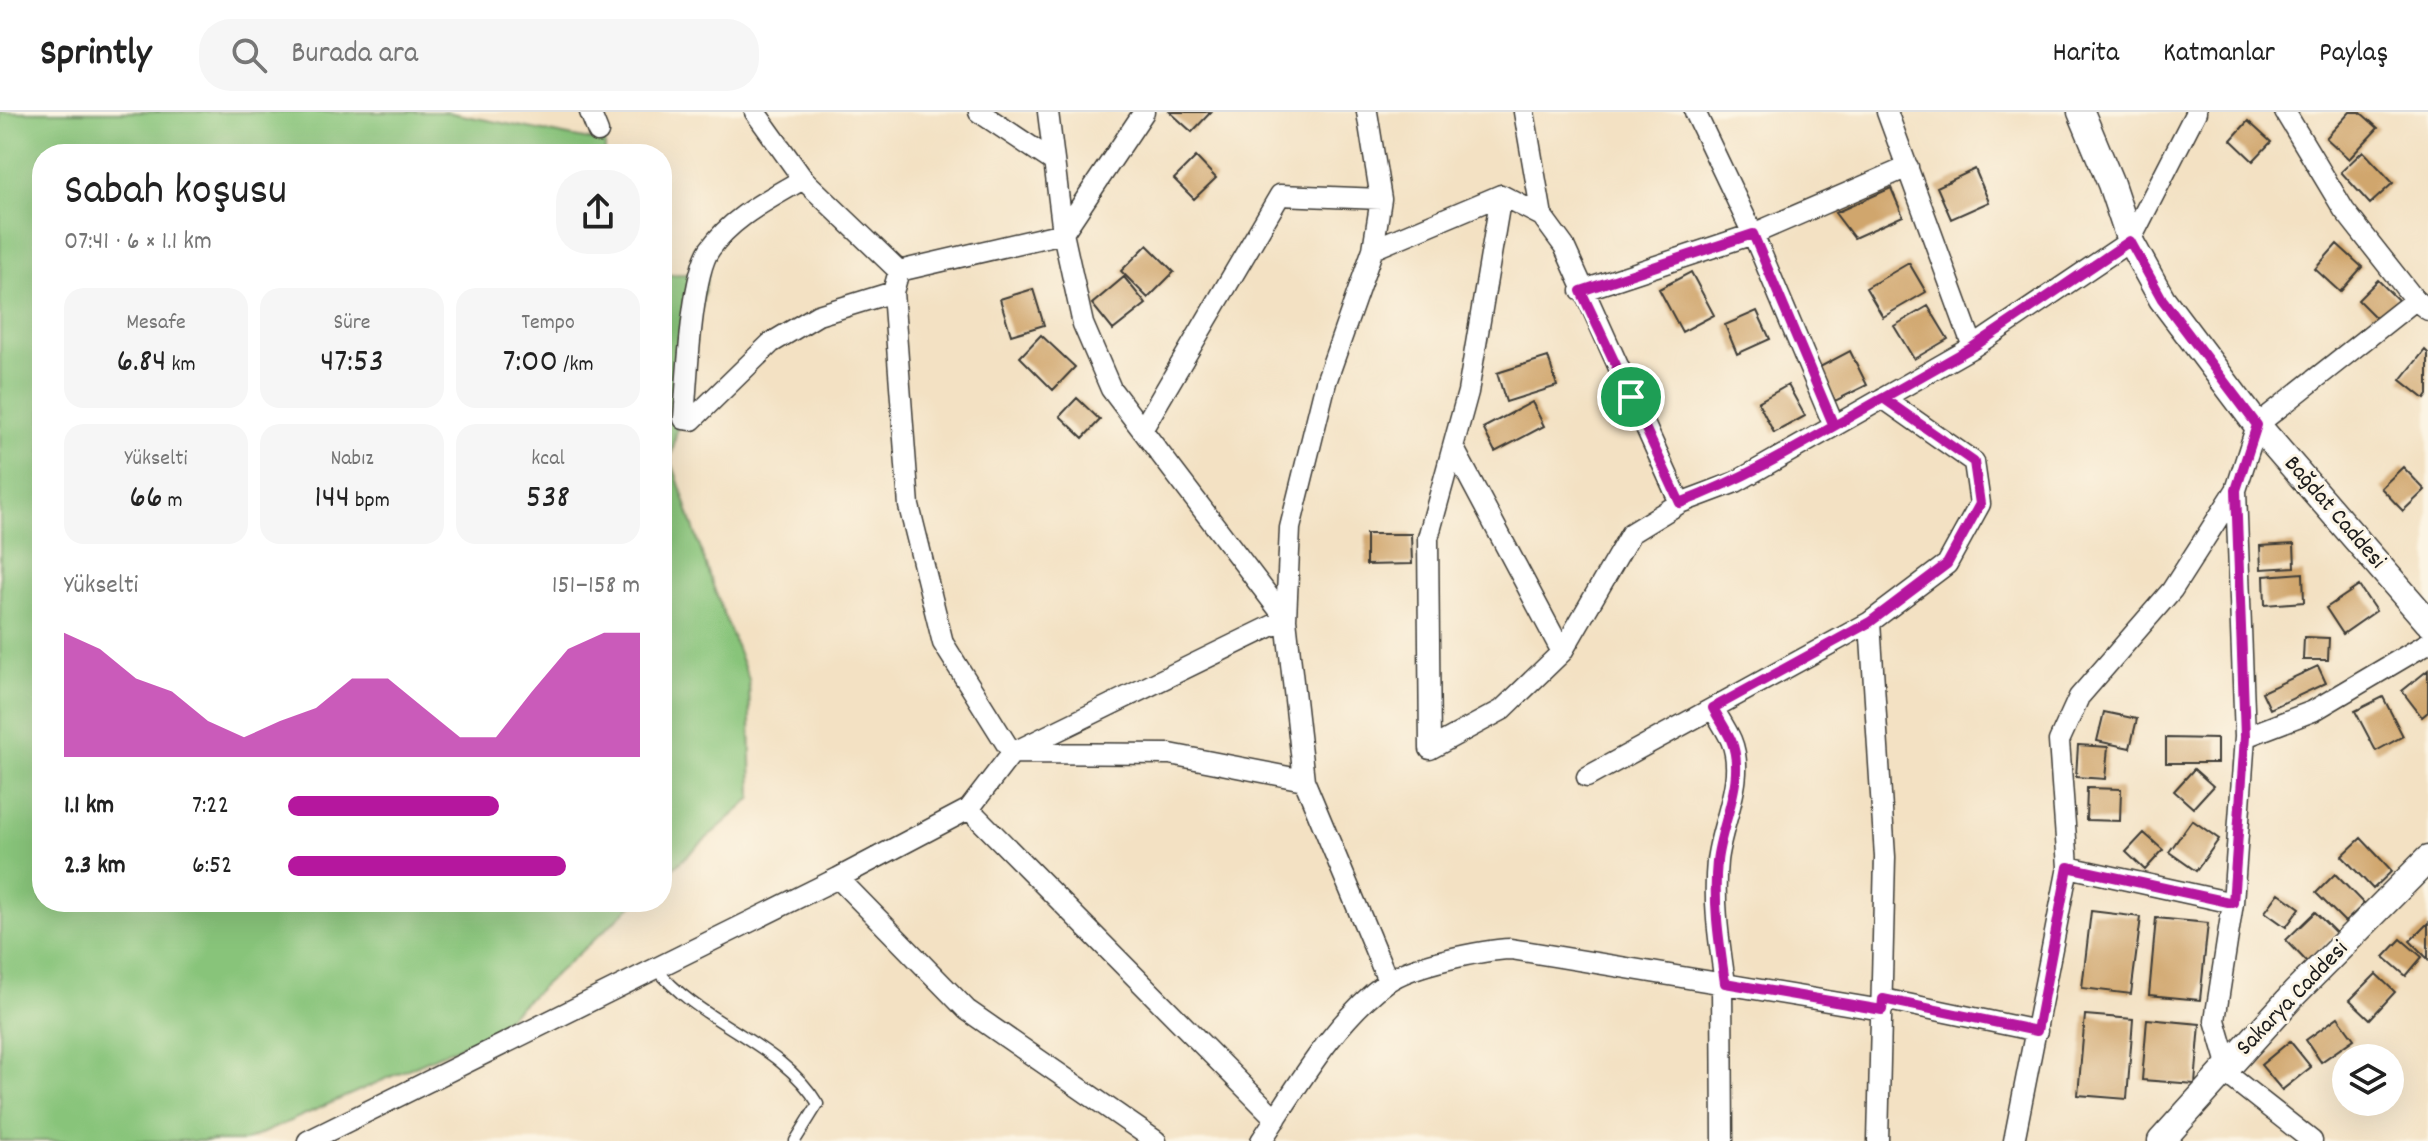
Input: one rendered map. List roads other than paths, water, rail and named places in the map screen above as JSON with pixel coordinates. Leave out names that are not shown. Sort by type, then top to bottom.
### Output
[{"type":"street","points":[[590,112],[598,132],[598,112]]},
{"type":"street","points":[[755,112],[803,179],[899,271]]},
{"type":"street","points":[[979,112],[1054,162]]},
{"type":"street","points":[[1048,112],[1063,233],[1083,324],[1111,389],[1286,619]]},
{"type":"street","points":[[899,271],[1063,233],[1144,112]]},
{"type":"street","points":[[1367,112],[1381,199],[1373,249],[1326,382],[1290,528],[1286,619],[1304,780],[1388,981]]},
{"type":"street","points":[[1524,112],[1542,216],[1564,246],[1581,291],[1680,503]]},
{"type":"street","points":[[1695,112],[1753,234],[1834,426]]},
{"type":"street","points":[[1887,112],[1973,347]]},
{"type":"street","name":"Bağdat Caddesi","points":[[2081,112],[2130,241],[2162,299],[2257,425],[2428,622]]},
{"type":"street","points":[[1501,195],[1468,392],[1428,538],[1430,749],[1502,710],[1562,652],[1631,533],[1680,503],[1736,482],[1973,347],[2130,241],[2196,112]]},
{"type":"street","points":[[2014,1141],[2068,867],[2059,741],[2079,697],[2172,590],[2236,490],[2257,425],[2422,305],[2344,210],[2285,112]]},
{"type":"street","points":[[1581,291],[1753,234],[1908,167]]},
{"type":"street","points":[[803,179],[745,213],[708,250],[698,289],[684,419],[692,420],[771,343],[818,315],[893,292]]},
{"type":"street","points":[[1142,430],[1280,195],[1381,199]]},
{"type":"street","points":[[1373,249],[1501,195],[1542,216]]},
{"type":"street","points":[[899,271],[893,292],[909,506],[943,643],[1012,753]]},
{"type":"street","points":[[1587,777],[1870,622],[1947,564],[1980,504],[1974,462],[1883,398]]},
{"type":"street","points":[[1453,447],[1562,652]]},
{"type":"street","points":[[2236,490],[2245,737],[2233,903],[2215,1020],[2232,1078],[2312,1141]]},
{"type":"street","points":[[308,1141],[838,878],[969,809],[1012,753],[1286,619]]},
{"type":"street","points":[[1870,622],[1885,857],[1878,1141]]},
{"type":"street","points":[[2245,737],[2313,711],[2428,643]]},
{"type":"street","points":[[1713,708],[1733,743],[1734,763],[1733,793],[1717,857],[1714,909],[1724,983],[1723,1141]]},
{"type":"street","points":[[1012,753],[1170,754],[1304,780]]},
{"type":"street","points":[[969,809],[1276,1119]]},
{"type":"street","name":"Sakarya Caddesi","points":[[2161,1141],[2428,859]]},
{"type":"street","points":[[2068,867],[2233,903]]},
{"type":"street","points":[[838,878],[967,1010],[1156,1141]]},
{"type":"street","points":[[1261,1141],[1348,1021],[1388,981],[1482,950],[1511,949],[1882,1004],[2037,1031]]},
{"type":"lane","points":[[656,968],[674,991],[770,1054],[807,1085],[818,1104],[795,1141]]}]
